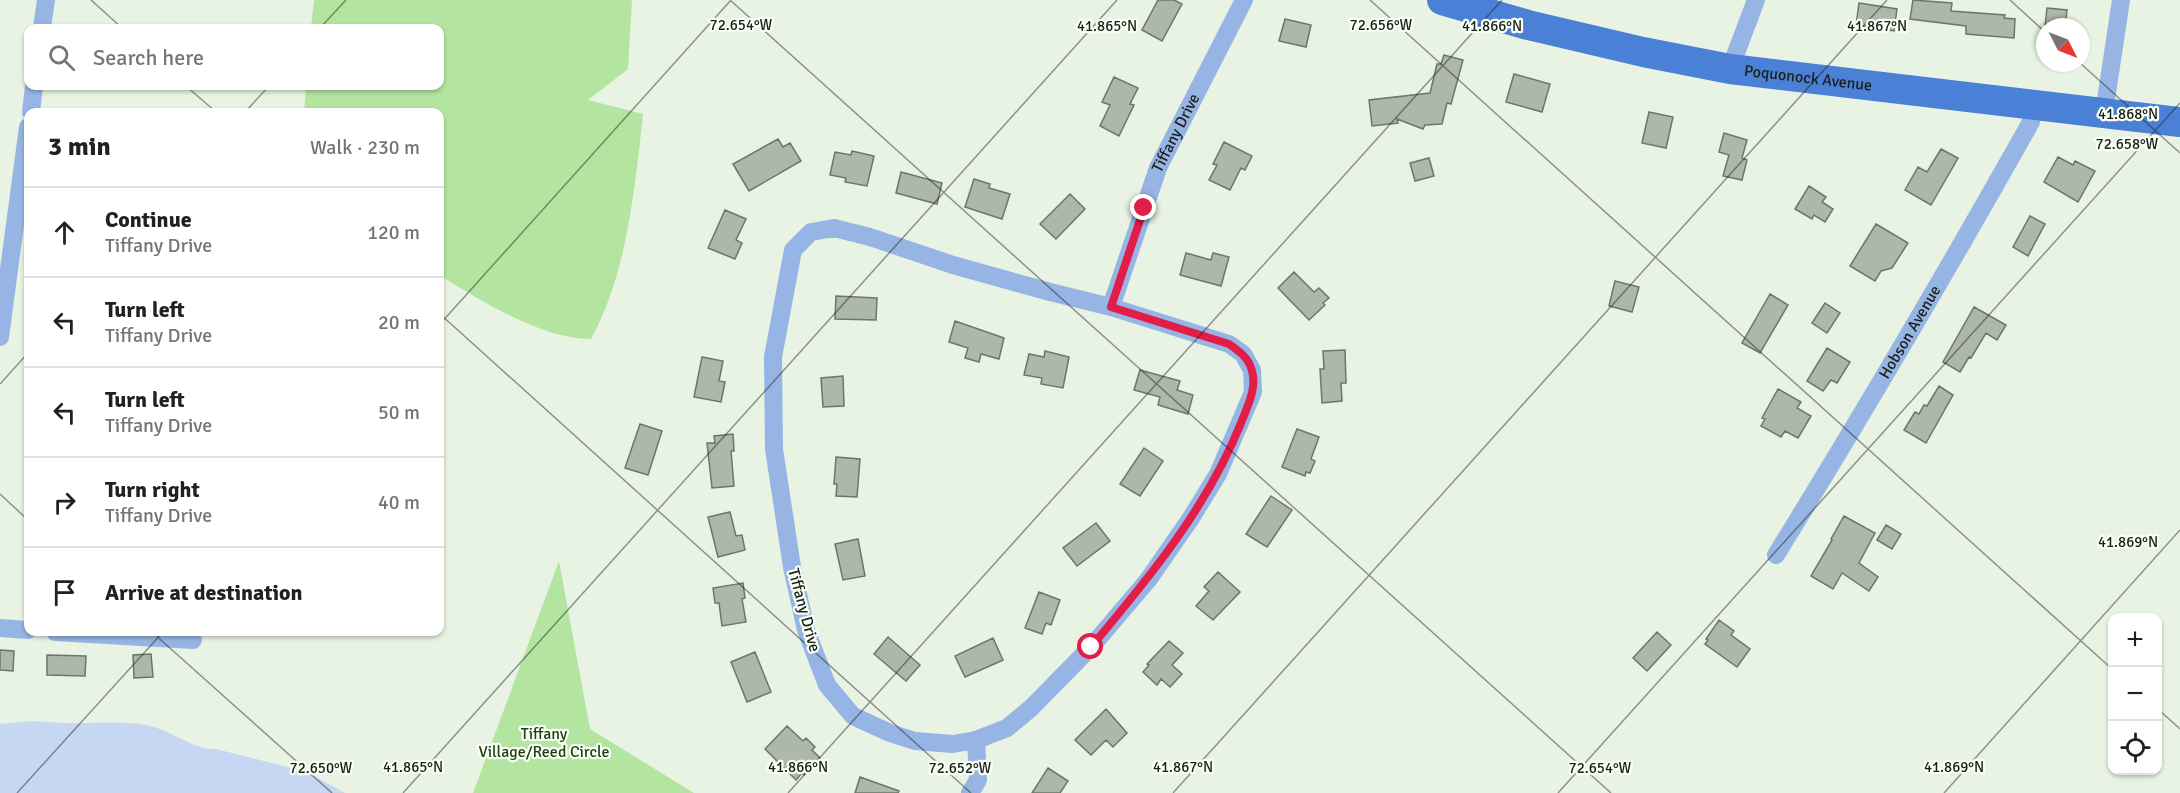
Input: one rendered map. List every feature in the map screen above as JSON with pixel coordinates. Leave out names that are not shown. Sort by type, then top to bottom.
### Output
[{"type":"main road","name":"Poquonock Avenue","points":[[1442,0],[1643,52],[1730,69],[2180,123]]},
{"type":"street","points":[[43,24],[46,0]]},
{"type":"street","name":"Tiffany Drive","points":[[1111,307],[1158,168],[1244,0]]},
{"type":"street","points":[[1730,69],[1756,0]]},
{"type":"street","points":[[2104,113],[2121,0]]},
{"type":"street","points":[[31,108],[33,90]]},
{"type":"street","name":"Hobson Avenue","points":[[1776,555],[1884,378],[1981,210],[2031,122],[2032,106]]},
{"type":"street","points":[[0,337],[24,157]]},
{"type":"street","name":"Tiffany Drive","points":[[834,228],[870,237],[953,265],[1111,307],[1229,344],[1243,354],[1252,370],[1253,392],[1218,474],[1148,580],[1091,647],[1008,728],[976,740],[953,744],[915,741],[890,733],[853,716],[827,685],[806,630],[792,567],[774,449],[773,357],[793,250],[811,232],[834,228]]},
{"type":"street","points":[[0,628],[24,630]]},
{"type":"street","points":[[124,636],[193,640]]},
{"type":"street","points":[[970,793],[978,780],[976,740]]},
{"type":"green space","points":[[314,0],[632,0],[628,69],[588,100],[643,114],[628,230],[613,287],[591,339],[573,338],[533,326],[473,296],[444,278],[444,108],[304,108],[306,90],[444,90],[444,24],[311,24]]},
{"type":"green space","name":"Tiffany Village/Reed Circle","points":[[559,561],[590,729],[694,793],[473,793]]},
{"type":"water","points":[[33,721],[142,724],[158,728],[199,747],[216,749],[307,772],[345,793],[0,793],[0,724]]},
{"type":"building","points":[[1158,0],[1174,0],[1182,4],[1162,41],[1142,30]]},
{"type":"building","points":[[1913,0],[1952,3],[1951,11],[2005,15],[2004,18],[2015,19],[2014,38],[1966,34],[1966,26],[1910,19]]},
{"type":"building","points":[[1859,3],[1897,9],[1894,31],[1856,25]]},
{"type":"building","points":[[2047,8],[2067,10],[2066,18],[2046,18]]},
{"type":"building","points":[[1285,19],[1311,25],[1306,47],[1279,41]]},
{"type":"building","points":[[1444,55],[1463,60],[1451,104],[1447,103],[1442,124],[1425,125],[1423,129],[1397,119],[1398,123],[1372,126],[1369,100],[1430,93],[1437,64],[1441,64]]},
{"type":"building","points":[[1514,74],[1550,84],[1542,112],[1506,102]]},
{"type":"building","points":[[1114,77],[1138,88],[1130,104],[1134,105],[1119,136],[1100,126],[1110,105],[1102,102]]},
{"type":"building","points":[[1649,112],[1673,117],[1666,148],[1642,143]]},
{"type":"building","points":[[1724,133],[1747,140],[1742,158],[1747,160],[1742,180],[1723,176],[1729,155],[1719,152]]},
{"type":"building","points":[[778,139],[783,147],[790,143],[801,161],[749,191],[733,164]]},
{"type":"building","points":[[1224,142],[1252,156],[1245,170],[1241,168],[1230,190],[1209,180],[1217,165],[1213,164]]},
{"type":"building","points":[[1941,149],[1958,158],[1931,205],[1905,190],[1918,167],[1927,172]]},
{"type":"building","points":[[852,151],[874,156],[867,186],[845,182],[846,178],[830,175],[835,152],[851,155]]},
{"type":"building","points":[[2058,157],[2073,165],[2075,161],[2095,171],[2078,202],[2044,182]]},
{"type":"building","points":[[1429,158],[1434,176],[1415,181],[1410,163]]},
{"type":"building","points":[[901,172],[942,183],[937,204],[896,193]]},
{"type":"building","points":[[974,179],[990,184],[989,188],[1010,194],[1002,219],[965,207]]},
{"type":"building","points":[[1809,186],[1826,197],[1822,202],[1833,209],[1825,222],[1814,215],[1812,219],[1795,209]]},
{"type":"building","points":[[1070,194],[1085,209],[1056,239],[1040,224]]},
{"type":"building","points":[[725,210],[746,219],[736,240],[742,243],[735,259],[708,248]]},
{"type":"building","points":[[2030,216],[2045,224],[2028,256],[2013,247]]},
{"type":"building","points":[[1876,224],[1908,243],[1892,268],[1881,271],[1875,281],[1850,266]]},
{"type":"building","points":[[1186,253],[1211,260],[1213,253],[1229,257],[1221,286],[1180,275]]},
{"type":"building","points":[[1294,272],[1314,292],[1319,288],[1329,298],[1309,320],[1278,288]]},
{"type":"building","points":[[1615,281],[1639,287],[1632,312],[1609,306]]},
{"type":"building","points":[[1770,294],[1788,305],[1760,353],[1742,343]]},
{"type":"building","points":[[836,296],[877,298],[876,320],[835,319]]},
{"type":"building","points":[[1825,303],[1840,313],[1827,333],[1812,323]]},
{"type":"building","points":[[1974,307],[2006,325],[1997,340],[1986,333],[1960,372],[1943,362]]},
{"type":"building","points":[[955,321],[1004,338],[999,359],[981,354],[979,362],[965,358],[968,348],[949,342]]},
{"type":"building","points":[[1827,348],[1850,362],[1837,383],[1831,380],[1823,391],[1807,381]]},
{"type":"building","points":[[1345,350],[1346,383],[1341,383],[1342,401],[1322,403],[1320,369],[1324,369],[1323,351]]},
{"type":"building","points":[[1045,351],[1069,357],[1063,388],[1041,384],[1042,378],[1024,375],[1029,354],[1044,357]]},
{"type":"building","points":[[702,357],[723,361],[719,381],[725,382],[721,402],[694,397]]},
{"type":"building","points":[[1140,370],[1180,381],[1177,390],[1193,395],[1188,414],[1158,405],[1160,397],[1134,390]]},
{"type":"building","points":[[843,376],[844,406],[823,407],[821,378]]},
{"type":"building","points":[[1939,386],[1953,395],[1926,443],[1904,430],[1915,412],[1919,414],[1924,405],[1927,406]]},
{"type":"building","points":[[1778,389],[1801,402],[1797,408],[1811,416],[1798,438],[1785,431],[1781,437],[1761,426],[1765,419],[1762,418]]},
{"type":"building","points":[[640,424],[662,431],[648,475],[625,468]]},
{"type":"building","points":[[1297,429],[1319,437],[1311,459],[1315,461],[1310,473],[1306,472],[1305,476],[1282,467]]},
{"type":"building","points":[[733,434],[734,451],[731,451],[734,486],[712,488],[707,443],[715,443],[714,436]]},
{"type":"building","points":[[1144,448],[1163,461],[1140,496],[1120,484]]},
{"type":"building","points":[[836,457],[860,459],[857,497],[836,496],[837,484],[834,484]]},
{"type":"building","points":[[1271,496],[1292,510],[1267,547],[1246,534]]},
{"type":"building","points":[[730,512],[736,536],[742,535],[745,550],[718,557],[708,517]]},
{"type":"building","points":[[1844,516],[1875,533],[1859,563],[1878,577],[1869,591],[1842,573],[1833,589],[1811,576]]},
{"type":"building","points":[[1096,523],[1110,541],[1077,566],[1063,548]]},
{"type":"building","points":[[1886,525],[1901,534],[1892,549],[1877,540]]},
{"type":"building","points":[[858,539],[865,576],[843,580],[835,544]]},
{"type":"building","points":[[1218,572],[1240,592],[1213,620],[1196,606],[1209,591],[1204,587]]},
{"type":"building","points":[[743,583],[745,598],[742,599],[746,622],[722,626],[719,603],[715,603],[713,588]]},
{"type":"building","points":[[1039,592],[1060,600],[1051,625],[1046,623],[1042,634],[1025,628]]},
{"type":"building","points":[[1719,620],[1734,631],[1731,635],[1750,649],[1737,667],[1705,644]]},
{"type":"building","points":[[1657,632],[1671,645],[1647,671],[1633,658]]},
{"type":"building","points":[[888,637],[920,665],[906,681],[874,654]]},
{"type":"building","points":[[993,638],[1003,660],[965,677],[955,656]]},
{"type":"building","points":[[1169,641],[1183,653],[1172,665],[1182,674],[1170,687],[1161,679],[1157,685],[1143,672],[1149,665],[1147,664]]},
{"type":"building","points":[[0,650],[14,651],[13,671],[0,670]]},
{"type":"building","points":[[755,652],[771,692],[747,702],[731,662]]},
{"type":"building","points":[[151,654],[153,677],[134,678],[133,655]]},
{"type":"building","points":[[47,655],[86,656],[85,676],[47,675]]},
{"type":"building","points":[[1106,709],[1127,733],[1113,747],[1106,740],[1091,755],[1075,740]]},
{"type":"building","points":[[787,726],[803,741],[806,738],[815,747],[812,750],[820,758],[796,780],[765,749]]},
{"type":"building","points":[[1048,768],[1068,781],[1060,793],[1032,793]]},
{"type":"building","points":[[860,777],[899,791],[898,793],[855,793]]},
{"type":"route","points":[[1091,647],[1148,580],[1191,518],[1218,474],[1253,392],[1252,370],[1243,354],[1229,344],[1111,307],[1144,208]]}]
